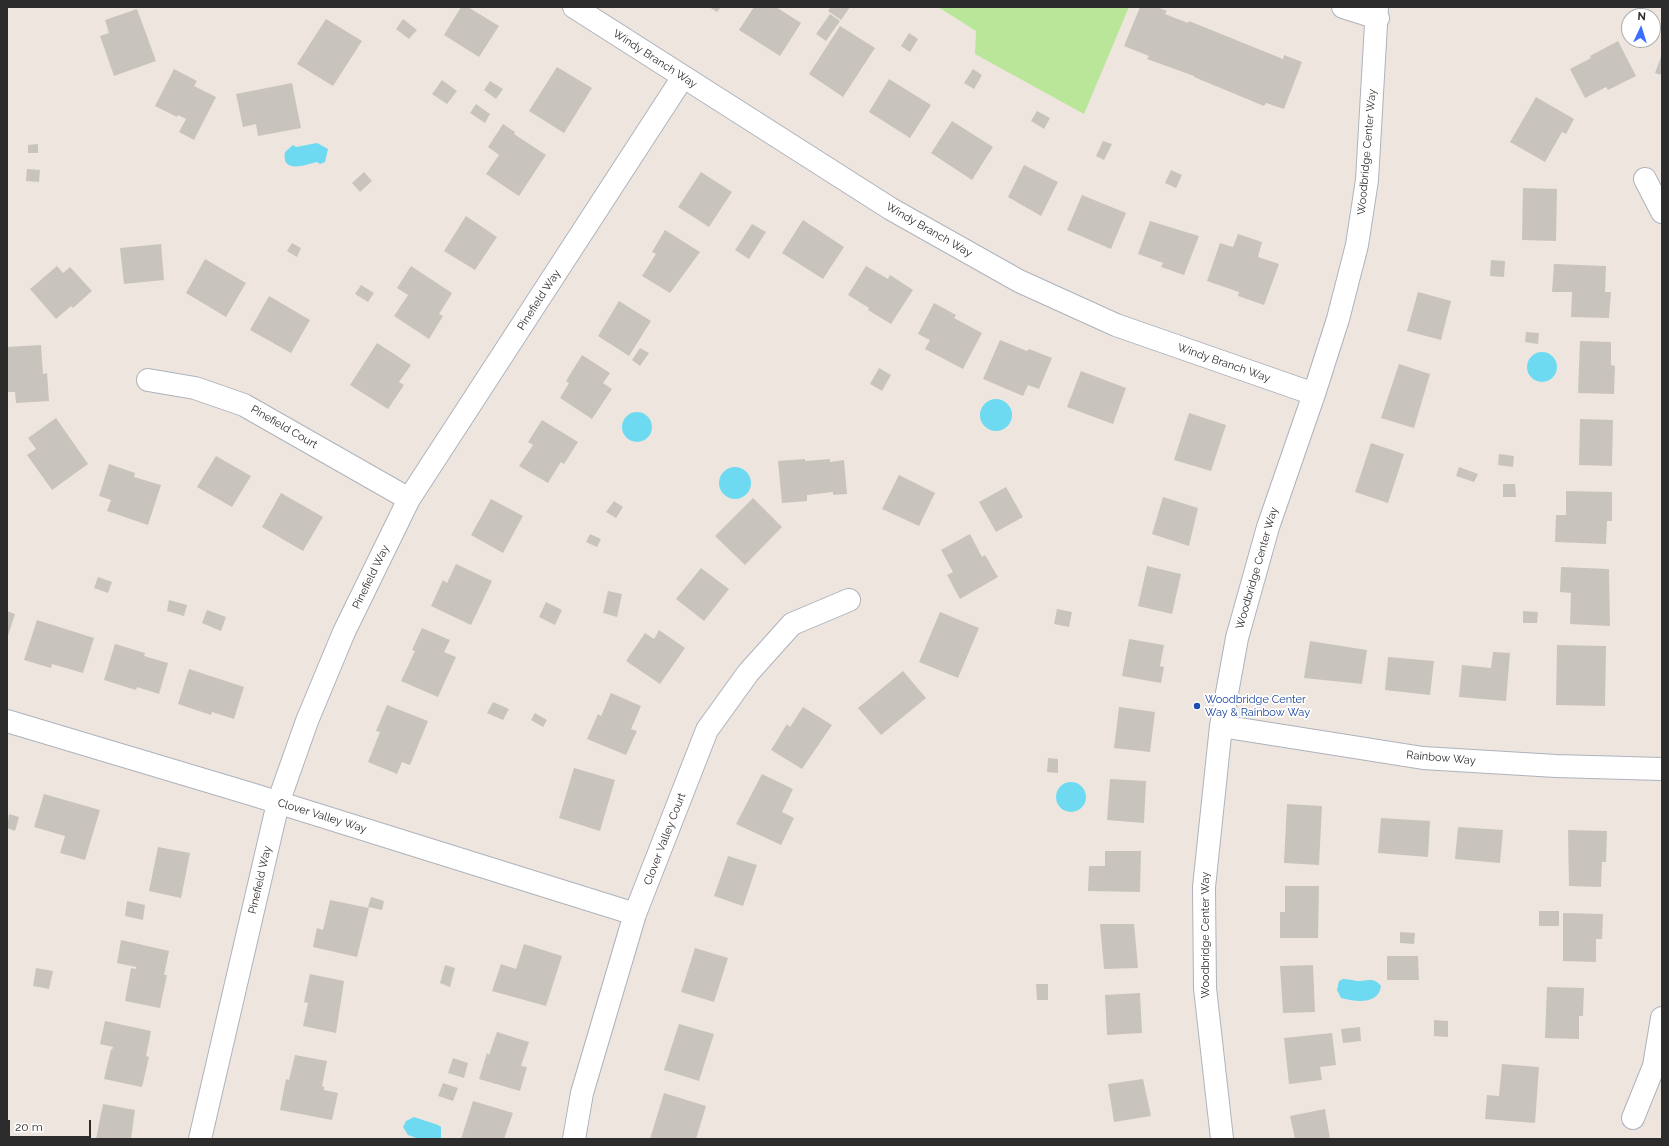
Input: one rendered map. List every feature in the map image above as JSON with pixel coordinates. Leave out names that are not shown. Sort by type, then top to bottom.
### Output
[{"type":"street","name":"Windy Branch Way","points":[[574,7],[891,209],[1018,281],[1116,325],[1314,394]]},
{"type":"street","points":[[1343,7],[1378,13]]},
{"type":"street","name":"Woodbridge Center Way","points":[[1222,1139],[1205,988],[1204,887],[1221,726],[1237,638],[1268,527],[1338,319],[1357,245],[1366,180],[1378,13]]},
{"type":"street","name":"Pinefield Way","points":[[200,1139],[278,802],[307,721],[344,632],[409,499],[683,77]]},
{"type":"street","points":[[1645,179],[1662,212]]},
{"type":"street","name":"Pinefield Court","points":[[148,380],[195,388],[244,405],[409,499]]},
{"type":"street","name":"Clover Valley Court","points":[[574,1139],[582,1093],[635,914],[707,730],[748,673],[792,624],[849,600]]},
{"type":"street","name":"Clover Valley Way","points":[[7,721],[278,802],[635,914]]},
{"type":"street","name":"Rainbow Way","points":[[1221,726],[1423,758],[1556,766],[1662,769]]},
{"type":"street","points":[[1633,1118],[1654,1066],[1662,1018]]},
{"type":"green space","points":[[938,7],[1129,7],[1084,114],[975,54],[976,31]]},
{"type":"water","points":[[317,143],[328,149],[325,162],[320,164],[317,162],[301,166],[290,166],[287,163],[285,159],[285,152],[293,145],[296,147]]},
{"type":"water","points":[[1542,352],[1548,353],[1556,361],[1556,373],[1548,381],[1542,382],[1536,381],[1528,373],[1527,367],[1528,361],[1536,353]]},
{"type":"water","points":[[993,399],[999,399],[1008,403],[1012,415],[1008,427],[999,431],[993,431],[984,427],[980,418],[980,412],[984,403]]},
{"type":"water","points":[[637,412],[643,413],[651,421],[651,433],[643,441],[637,442],[631,441],[623,433],[622,427],[623,421],[631,413]]},
{"type":"water","points":[[732,467],[738,467],[748,474],[751,483],[750,489],[744,496],[738,499],[732,499],[722,492],[719,486],[719,480],[726,470]]},
{"type":"water","points":[[1071,782],[1082,786],[1086,797],[1082,808],[1071,812],[1060,808],[1056,797],[1060,786]]},
{"type":"water","points":[[1343,979],[1357,981],[1372,980],[1381,986],[1376,996],[1366,1001],[1341,998],[1337,990],[1339,981]]},
{"type":"water","points":[[414,1117],[441,1127],[441,1139],[419,1139],[408,1135],[403,1127],[406,1121]]},
{"type":"building","points":[[461,7],[468,7],[499,26],[479,57],[444,35]]},
{"type":"building","points":[[709,7],[721,7],[717,12]]},
{"type":"building","points":[[754,7],[776,7],[801,23],[780,56],[739,30]]},
{"type":"building","points":[[831,7],[850,7],[841,20],[828,11]]},
{"type":"building","points":[[1140,7],[1157,7],[1167,11],[1165,14],[1188,23],[1189,21],[1283,59],[1284,55],[1302,62],[1284,109],[1266,103],[1264,106],[1194,76],[1147,59],[1149,56],[1124,46]]},
{"type":"building","points":[[137,9],[156,61],[114,76],[100,36],[109,33],[105,20]]},
{"type":"building","points":[[830,14],[840,21],[826,41],[816,34]]},
{"type":"building","points":[[326,19],[362,41],[333,86],[297,64]]},
{"type":"building","points":[[403,19],[417,30],[409,39],[396,29]]},
{"type":"building","points":[[840,26],[875,48],[843,97],[809,74]]},
{"type":"building","points":[[909,33],[918,39],[910,52],[901,46]]},
{"type":"building","points":[[1618,41],[1636,76],[1608,90],[1606,87],[1585,98],[1570,69],[1591,58],[1590,56]]},
{"type":"building","points":[[1662,54],[1662,75],[1655,73]]},
{"type":"building","points":[[557,67],[592,88],[564,133],[529,111]]},
{"type":"building","points":[[174,69],[197,81],[194,86],[216,97],[194,140],[179,132],[186,119],[178,115],[177,117],[155,106]]},
{"type":"building","points":[[973,69],[982,75],[974,89],[964,83]]},
{"type":"building","points":[[889,79],[931,105],[910,138],[869,112]]},
{"type":"building","points":[[442,80],[457,91],[447,104],[432,94]]},
{"type":"building","points":[[490,81],[503,89],[496,99],[484,90]]},
{"type":"building","points":[[292,83],[301,128],[258,136],[256,124],[243,127],[236,94]]},
{"type":"building","points":[[1536,97],[1574,119],[1566,134],[1562,132],[1545,162],[1510,142]]},
{"type":"building","points":[[476,104],[490,114],[485,123],[470,113]]},
{"type":"building","points":[[1037,111],[1050,118],[1044,129],[1031,121]]},
{"type":"building","points":[[952,121],[993,147],[972,180],[931,153]]},
{"type":"building","points":[[503,124],[515,132],[514,134],[546,155],[519,196],[486,174],[499,155],[488,147]]},
{"type":"building","points":[[1103,141],[1112,144],[1104,160],[1096,156]]},
{"type":"building","points":[[38,144],[38,153],[28,153],[28,145]]},
{"type":"building","points":[[1024,165],[1058,182],[1041,216],[1008,197]]},
{"type":"building","points":[[27,169],[40,170],[39,182],[26,181]]},
{"type":"building","points":[[1171,170],[1182,175],[1176,188],[1165,183]]},
{"type":"building","points":[[364,172],[372,181],[360,192],[352,183]]},
{"type":"building","points":[[701,172],[732,192],[709,227],[678,207]]},
{"type":"building","points":[[1523,188],[1557,189],[1556,241],[1522,240]]},
{"type":"building","points":[[1082,195],[1126,213],[1111,249],[1067,230]]},
{"type":"building","points":[[466,216],[497,237],[475,270],[444,251]]},
{"type":"building","points":[[803,220],[844,247],[823,279],[782,253]]},
{"type":"building","points":[[1150,221],[1199,236],[1184,275],[1161,267],[1163,263],[1138,254]]},
{"type":"building","points":[[752,224],[766,232],[749,259],[735,250]]},
{"type":"building","points":[[665,230],[700,252],[670,293],[642,276],[656,254],[652,252]]},
{"type":"building","points":[[1238,234],[1262,242],[1258,257],[1279,264],[1264,305],[1238,296],[1239,292],[1207,281],[1220,243],[1233,247]]},
{"type":"building","points":[[292,243],[301,248],[297,257],[287,251]]},
{"type":"building","points":[[161,244],[164,280],[124,284],[120,248]]},
{"type":"building","points":[[205,259],[246,283],[226,317],[186,293]]},
{"type":"building","points":[[1491,260],[1505,261],[1504,277],[1490,276]]},
{"type":"building","points":[[1554,264],[1606,266],[1605,292],[1611,292],[1609,318],[1571,317],[1572,292],[1552,292]]},
{"type":"building","points":[[57,266],[63,273],[70,267],[92,291],[73,308],[71,306],[56,319],[30,289]]},
{"type":"building","points":[[411,266],[452,293],[439,314],[443,316],[429,339],[394,316],[408,295],[397,288]]},
{"type":"building","points":[[866,266],[888,279],[890,275],[913,290],[891,324],[868,310],[869,308],[848,295]]},
{"type":"building","points":[[361,285],[374,293],[368,302],[355,294]]},
{"type":"building","points":[[1418,292],[1451,301],[1441,340],[1407,331]]},
{"type":"building","points":[[269,296],[310,320],[291,353],[250,330]]},
{"type":"building","points":[[619,301],[651,321],[629,356],[598,336]]},
{"type":"building","points":[[934,303],[956,315],[954,318],[982,333],[963,369],[925,349],[930,340],[918,334]]},
{"type":"building","points":[[1526,332],[1539,333],[1538,344],[1525,342]]},
{"type":"building","points":[[1000,340],[1027,351],[1029,349],[1052,358],[1039,389],[1028,385],[1023,396],[983,379]]},
{"type":"building","points":[[1580,341],[1611,342],[1611,365],[1615,366],[1614,394],[1578,393]]},
{"type":"building","points":[[377,343],[411,365],[399,382],[404,385],[388,409],[350,385]]},
{"type":"building","points":[[41,345],[43,374],[47,373],[49,401],[16,403],[15,392],[7,392],[7,347]]},
{"type":"building","points":[[640,348],[649,353],[640,366],[632,360]]},
{"type":"building","points":[[582,355],[610,373],[603,383],[612,389],[592,419],[560,398],[569,383],[566,381]]},
{"type":"building","points":[[1399,364],[1430,374],[1414,428],[1381,418]]},
{"type":"building","points":[[879,368],[891,375],[882,391],[870,384]]},
{"type":"building","points":[[1081,371],[1126,388],[1113,424],[1067,407]]},
{"type":"building","points":[[1189,413],[1226,425],[1211,471],[1174,460]]},
{"type":"building","points":[[56,418],[88,464],[52,490],[27,455],[36,449],[28,438]]},
{"type":"building","points":[[1580,419],[1613,420],[1612,466],[1579,465]]},
{"type":"building","points":[[542,420],[578,442],[564,464],[561,462],[548,483],[519,466],[533,445],[528,442]]},
{"type":"building","points":[[1371,443],[1404,454],[1388,503],[1355,492]]},
{"type":"building","points":[[1499,454],[1514,456],[1513,467],[1498,465]]},
{"type":"building","points":[[216,456],[251,476],[232,507],[197,487]]},
{"type":"building","points":[[805,459],[805,461],[830,459],[830,462],[844,460],[847,494],[833,495],[833,492],[807,495],[807,501],[782,503],[778,461]]},
{"type":"building","points":[[109,464],[135,473],[134,477],[161,485],[148,525],[107,511],[111,500],[99,496]]},
{"type":"building","points":[[1459,467],[1478,474],[1474,482],[1456,476]]},
{"type":"building","points":[[899,475],[935,493],[919,526],[882,509]]},
{"type":"building","points":[[1503,484],[1515,484],[1516,497],[1503,497]]},
{"type":"building","points":[[1006,487],[1023,517],[996,532],[979,502]]},
{"type":"building","points":[[1566,491],[1612,492],[1612,521],[1607,521],[1606,544],[1555,542],[1556,515],[1566,515]]},
{"type":"building","points":[[281,493],[323,517],[303,551],[262,527]]},
{"type":"building","points":[[1163,497],[1198,508],[1189,546],[1152,534]]},
{"type":"building","points":[[753,498],[782,527],[745,565],[715,536]]},
{"type":"building","points":[[491,499],[523,516],[503,553],[471,535]]},
{"type":"building","points":[[614,501],[623,507],[616,518],[606,512]]},
{"type":"building","points":[[590,534],[601,539],[597,547],[586,542]]},
{"type":"building","points":[[970,534],[982,557],[985,555],[998,577],[960,599],[947,575],[953,572],[941,550]]},
{"type":"building","points":[[456,564],[492,581],[471,625],[431,606],[443,580],[447,583]]},
{"type":"building","points":[[1147,566],[1181,574],[1172,614],[1138,606]]},
{"type":"building","points":[[1561,567],[1609,569],[1610,626],[1570,624],[1571,593],[1560,592]]},
{"type":"building","points":[[701,568],[729,589],[704,621],[676,599]]},
{"type":"building","points":[[98,577],[112,582],[108,593],[94,588]]},
{"type":"building","points":[[608,591],[622,594],[617,617],[603,613]]},
{"type":"building","points":[[169,600],[187,605],[184,616],[167,611]]},
{"type":"building","points":[[546,602],[562,610],[555,625],[539,617]]},
{"type":"building","points":[[1057,609],[1072,612],[1069,627],[1054,624]]},
{"type":"building","points":[[207,610],[226,617],[221,631],[202,623]]},
{"type":"building","points":[[7,611],[15,614],[7,639]]},
{"type":"building","points":[[1523,611],[1538,612],[1537,623],[1523,623]]},
{"type":"building","points":[[940,612],[979,628],[958,678],[919,662]]},
{"type":"building","points":[[37,620],[94,638],[83,673],[52,664],[51,668],[24,660]]},
{"type":"building","points":[[422,628],[450,640],[444,652],[456,657],[438,697],[401,681],[415,651],[412,650]]},
{"type":"building","points":[[659,630],[685,648],[660,684],[626,661],[645,633],[654,639]]},
{"type":"building","points":[[1129,639],[1164,645],[1160,666],[1164,667],[1161,683],[1122,676]]},
{"type":"building","points":[[1310,641],[1367,650],[1362,684],[1304,678]]},
{"type":"building","points":[[115,644],[145,653],[144,656],[168,663],[159,694],[137,687],[136,690],[104,680]]},
{"type":"building","points":[[1557,645],[1606,646],[1605,706],[1556,705]]},
{"type":"building","points":[[1493,652],[1510,653],[1506,701],[1459,697],[1462,665],[1491,668]]},
{"type":"building","points":[[1388,657],[1434,661],[1430,695],[1385,690]]},
{"type":"building","points":[[189,669],[244,687],[234,719],[212,712],[211,715],[178,704]]},
{"type":"building","points":[[903,671],[926,698],[881,735],[858,708]]},
{"type":"building","points":[[611,693],[641,706],[631,729],[637,731],[626,755],[587,739],[598,714],[601,716]]},
{"type":"building","points":[[493,702],[509,709],[503,720],[487,713]]},
{"type":"building","points":[[387,705],[428,721],[410,765],[402,762],[397,774],[368,762],[380,732],[376,731]]},
{"type":"building","points":[[803,707],[832,725],[802,769],[771,750],[787,724],[790,727]]},
{"type":"building","points":[[1119,707],[1155,712],[1150,752],[1114,748]]},
{"type":"building","points":[[535,713],[547,720],[543,727],[531,720]]},
{"type":"building","points":[[1048,758],[1058,759],[1058,773],[1047,772]]},
{"type":"building","points":[[574,768],[615,780],[600,831],[559,818]]},
{"type":"building","points":[[762,774],[793,789],[782,812],[794,818],[781,845],[736,824]]},
{"type":"building","points":[[1110,779],[1146,781],[1144,823],[1107,820]]},
{"type":"building","points":[[44,794],[100,810],[85,860],[60,853],[65,836],[34,827]]},
{"type":"building","points":[[1287,804],[1322,806],[1319,865],[1284,863]]},
{"type":"building","points":[[9,814],[19,817],[15,831],[7,828]]},
{"type":"building","points":[[1381,818],[1430,821],[1428,857],[1378,853]]},
{"type":"building","points":[[1458,827],[1503,830],[1500,863],[1455,859]]},
{"type":"building","points":[[1568,830],[1607,831],[1606,862],[1602,862],[1601,887],[1569,886]]},
{"type":"building","points":[[158,847],[190,853],[181,898],[149,891]]},
{"type":"building","points":[[1105,851],[1141,851],[1140,892],[1088,891],[1089,866],[1105,866]]},
{"type":"building","points":[[728,856],[757,865],[743,906],[714,896]]},
{"type":"building","points":[[1285,886],[1319,886],[1318,938],[1280,938],[1280,912],[1285,912]]},
{"type":"building","points":[[371,897],[384,901],[382,910],[368,907]]},
{"type":"building","points":[[330,900],[369,908],[357,957],[313,947],[317,928],[323,930]]},
{"type":"building","points":[[127,901],[145,905],[143,920],[125,916]]},
{"type":"building","points":[[1539,911],[1559,911],[1559,926],[1539,926]]},
{"type":"building","points":[[1563,913],[1603,914],[1602,939],[1596,939],[1596,962],[1563,961]]},
{"type":"building","points":[[1100,924],[1134,924],[1138,968],[1104,969]]},
{"type":"building","points":[[1400,932],[1415,933],[1414,944],[1400,943]]},
{"type":"building","points":[[121,940],[169,951],[164,975],[167,975],[160,1008],[125,1001],[131,968],[136,969],[136,967],[117,963]]},
{"type":"building","points":[[524,944],[562,956],[546,1006],[492,991],[501,964],[516,969]]},
{"type":"building","points":[[695,948],[728,958],[714,1002],[681,992]]},
{"type":"building","points":[[1387,956],[1418,956],[1419,980],[1387,980]]},
{"type":"building","points":[[445,965],[455,968],[450,987],[440,983]]},
{"type":"building","points":[[1313,965],[1315,1012],[1283,1013],[1280,966]]},
{"type":"building","points":[[36,968],[53,971],[49,989],[33,986]]},
{"type":"building","points":[[310,974],[344,981],[336,1033],[303,1026],[308,1003],[304,1002]]},
{"type":"building","points":[[1036,984],[1048,984],[1048,1000],[1037,1000]]},
{"type":"building","points":[[1547,987],[1584,988],[1583,1016],[1579,1016],[1579,1039],[1545,1038]]},
{"type":"building","points":[[1140,993],[1142,1033],[1107,1035],[1105,995]]},
{"type":"building","points":[[1434,1020],[1448,1021],[1448,1037],[1434,1036]]},
{"type":"building","points":[[105,1021],[151,1031],[146,1056],[149,1057],[142,1087],[104,1079],[111,1049],[112,1050],[113,1047],[100,1044]]},
{"type":"building","points":[[679,1024],[714,1034],[699,1081],[664,1070]]},
{"type":"building","points":[[1360,1027],[1361,1041],[1343,1043],[1341,1029]]},
{"type":"building","points":[[497,1032],[529,1042],[521,1066],[527,1067],[520,1091],[479,1079],[487,1053],[489,1055]]},
{"type":"building","points":[[1332,1033],[1336,1065],[1320,1067],[1322,1080],[1289,1084],[1284,1038]]},
{"type":"building","points":[[295,1055],[327,1061],[322,1086],[324,1087],[324,1090],[338,1093],[332,1120],[280,1110],[286,1079],[289,1080]]},
{"type":"building","points":[[453,1058],[468,1063],[464,1078],[448,1073]]},
{"type":"building","points":[[1502,1064],[1539,1067],[1535,1123],[1485,1119],[1487,1095],[1499,1096]]},
{"type":"building","points":[[1143,1079],[1151,1116],[1114,1122],[1108,1084]]},
{"type":"building","points":[[443,1083],[458,1088],[453,1101],[438,1096]]},
{"type":"building","points":[[664,1093],[706,1106],[696,1139],[650,1139]]},
{"type":"building","points":[[473,1101],[513,1113],[504,1139],[461,1139]]},
{"type":"building","points":[[103,1104],[135,1110],[131,1139],[96,1139]]},
{"type":"building","points":[[1325,1109],[1330,1139],[1295,1139],[1290,1116]]},
{"type":"place","name":"Woodbridge Center Way & Rainbow Way","points":[[1197,706]]}]
